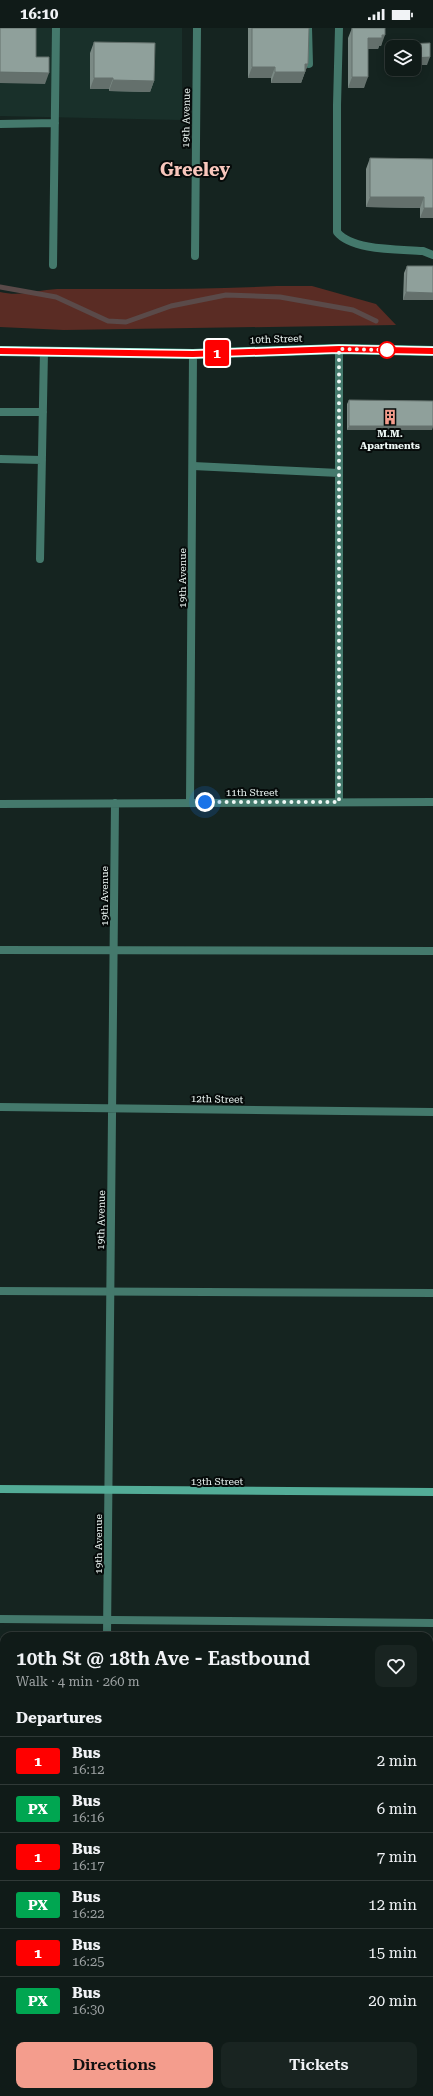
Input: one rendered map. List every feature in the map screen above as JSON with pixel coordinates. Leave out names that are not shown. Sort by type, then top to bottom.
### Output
[{"type":"main road","name":"10th Street","points":[[0,350],[193,354],[339,349],[433,351]]},
{"type":"street","points":[[53,265],[56,28]]},
{"type":"street","name":"19th Avenue","points":[[195,256],[197,28]]},
{"type":"street","points":[[308,28],[309,64]]},
{"type":"street","points":[[339,28],[337,105],[337,232],[342,239],[356,244],[423,251],[433,255]]},
{"type":"street","points":[[0,124],[55,123]]},
{"type":"street","points":[[339,349],[339,802]]},
{"type":"street","points":[[40,559],[44,351]]},
{"type":"street","name":"19th Avenue","points":[[190,802],[193,354]]},
{"type":"street","points":[[0,412],[43,412]]},
{"type":"street","points":[[0,459],[42,460]]},
{"type":"street","points":[[192,466],[339,473]]},
{"type":"street","name":"11th Street","points":[[0,804],[433,802]]},
{"type":"street","name":"19th Avenue","points":[[107,1632],[115,803]]},
{"type":"street","points":[[0,950],[433,951]]},
{"type":"street","name":"12th Street","points":[[0,1107],[433,1112]]},
{"type":"street","points":[[0,1291],[433,1293]]},
{"type":"street","name":"13th Street","points":[[0,1489],[433,1492]]},
{"type":"street","points":[[0,1619],[433,1623]]},
{"type":"shaded area","points":[[0,28],[182,28],[182,120],[0,116]]},
{"type":"shaded area","points":[[312,286],[376,304],[396,325],[64,330],[0,327],[0,292],[15,294],[57,289],[195,289]]},
{"type":"building","points":[[0,28],[36,28],[36,57],[49,57],[49,73],[0,72]]},
{"type":"building","points":[[252,28],[309,28],[308,64],[305,64],[305,72],[275,72],[275,67],[252,67]]},
{"type":"building","points":[[352,28],[385,28],[385,35],[382,35],[382,38],[368,38],[368,77],[352,77]]},
{"type":"building","points":[[94,42],[155,43],[154,81],[94,78]]},
{"type":"building","points":[[421,43],[430,43],[430,57],[421,58]]},
{"type":"building","points":[[370,158],[433,159],[433,208],[424,208],[424,197],[370,197]]},
{"type":"building","points":[[407,266],[433,266],[433,293],[406,292]]},
{"type":"building","name":"M.M. Apartments","points":[[349,400],[433,401],[433,426],[349,426]]},
{"type":"waterway","points":[[0,287],[56,297],[108,321],[126,322],[171,306],[226,295],[280,297],[353,310],[376,321]]},
{"type":"bus line","name":"1","points":[[0,351],[193,354],[339,349],[433,351]]},
{"type":"place","name":"M.M. Apartments","points":[[390,417]]},
{"type":"district","name":"Greeley","points":[[195,169]]},
{"type":"route","points":[[205,802],[339,802],[339,349],[387,350]]}]
